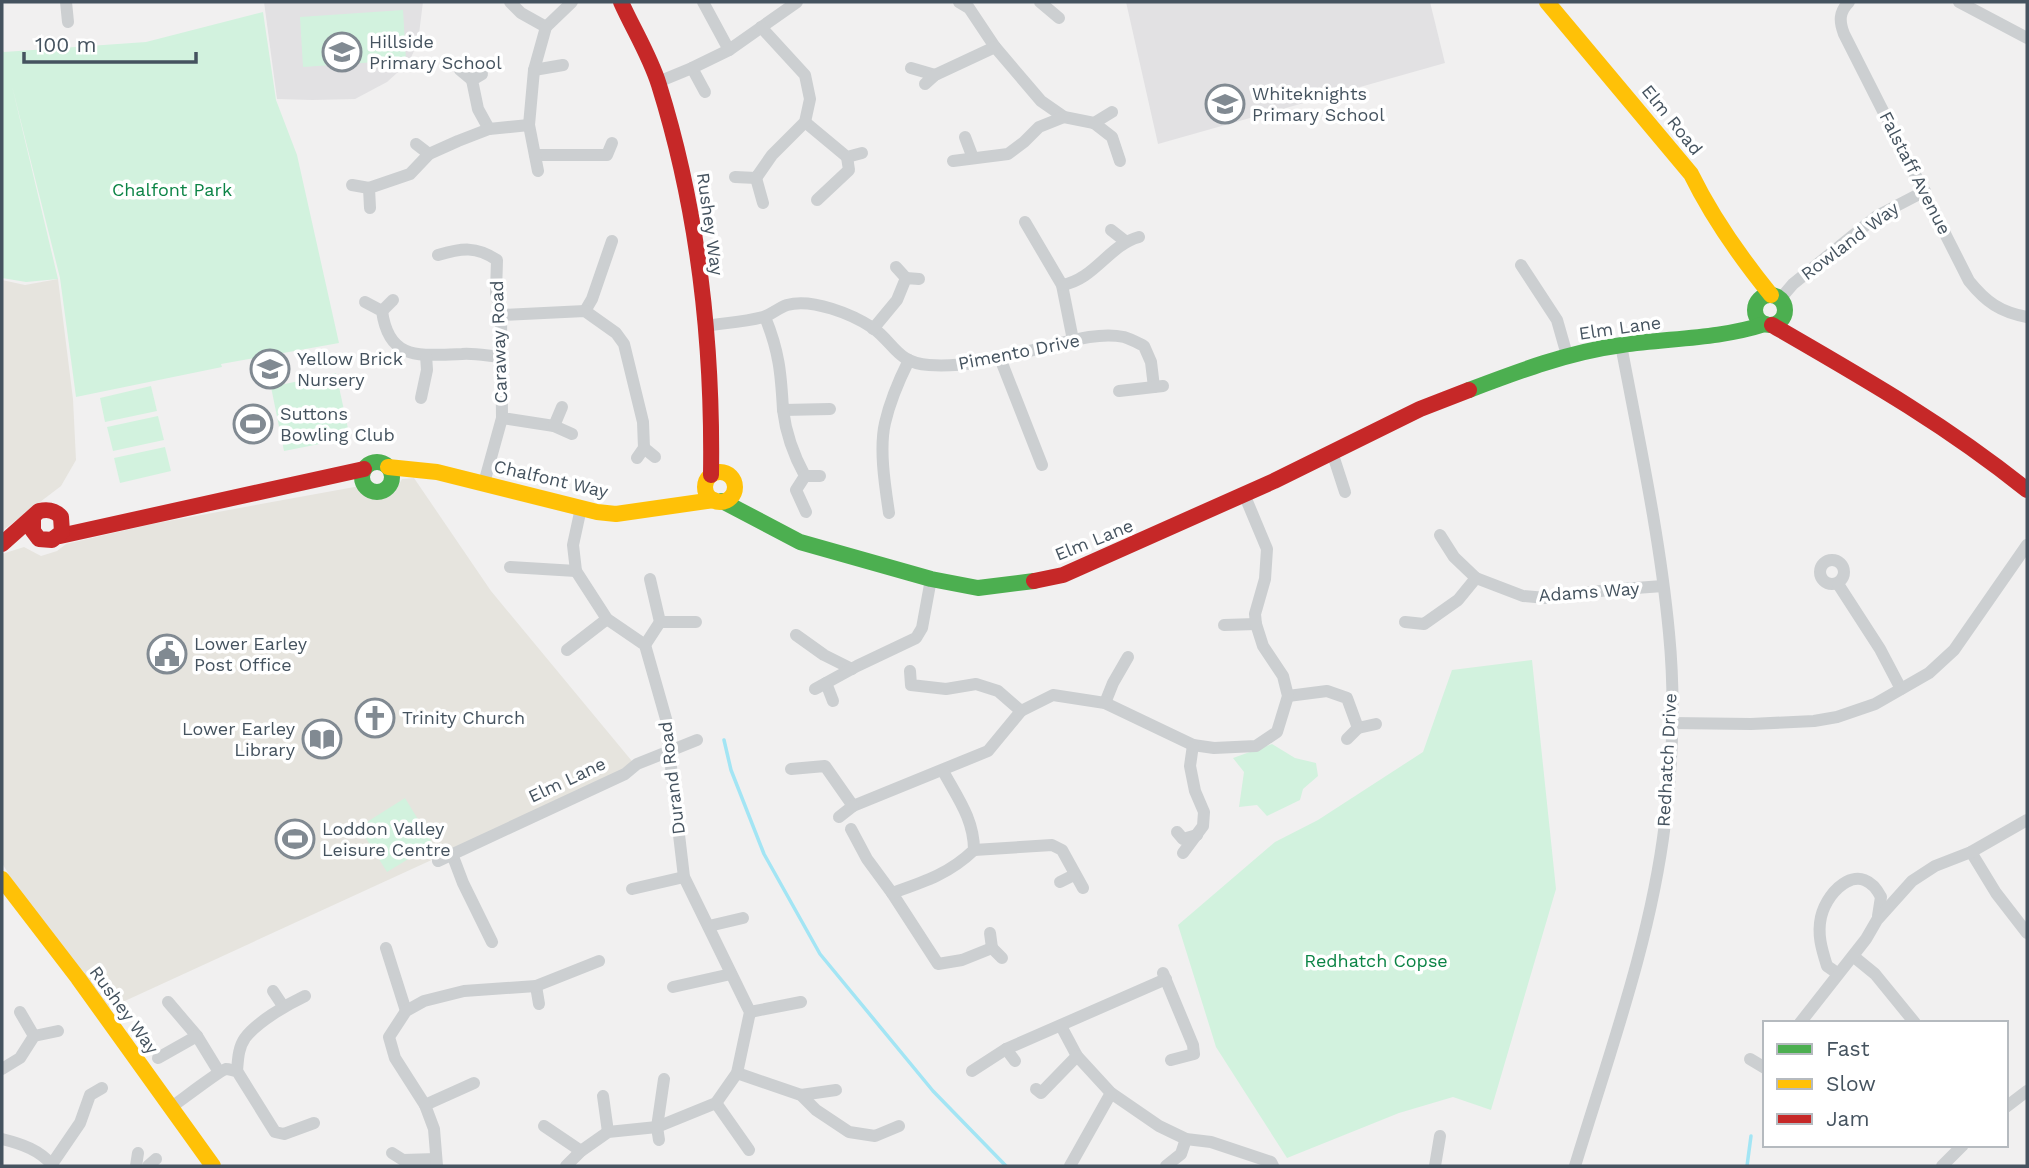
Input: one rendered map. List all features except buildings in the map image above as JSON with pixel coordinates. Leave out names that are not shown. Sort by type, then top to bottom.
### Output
[{"type":"street","points":[[66,2],[68,22]]},
{"type":"street","points":[[510,2],[546,27]]},
{"type":"street","points":[[538,171],[529,125],[534,70],[546,27],[572,2]]},
{"type":"street","name":"Rushey Way","points":[[621,2],[658,82],[690,195],[705,326],[715,478]]},
{"type":"street","points":[[703,2],[729,50]]},
{"type":"street","points":[[658,82],[729,50],[797,2]]},
{"type":"street","name":"Falstaff Avenue","points":[[1849,2],[1843,8],[1840,21],[1844,34],[1969,281],[1983,299],[1997,309],[2027,317]]},
{"type":"street","points":[[1959,2],[2027,38]]},
{"type":"street","points":[[1048,3],[1059,18]]},
{"type":"street","points":[[967,4],[995,47],[1041,101],[1064,117],[1094,123],[1112,137],[1120,162]]},
{"type":"street","name":"Elm Road","points":[[1553,4],[1691,174],[1701,194],[1753,273],[1769,310],[1804,341],[1888,390],[1977,449],[2027,490]]},
{"type":"street","points":[[756,178],[772,155],[805,122],[810,99],[805,75],[761,27]]},
{"type":"street","points":[[911,68],[930,79],[995,47]]},
{"type":"street","points":[[534,70],[563,65]]},
{"type":"street","points":[[692,68],[705,92]]},
{"type":"street","points":[[460,70],[477,77],[478,108],[489,129]]},
{"type":"street","points":[[1094,123],[1112,111]]},
{"type":"street","points":[[953,161],[1007,154],[1039,127],[1064,117]]},
{"type":"street","points":[[805,122],[848,157],[849,170],[817,200]]},
{"type":"street","points":[[352,185],[369,188],[410,174],[429,154],[489,129],[529,125]]},
{"type":"street","points":[[965,137],[973,158]]},
{"type":"street","points":[[415,144],[429,154]]},
{"type":"street","points":[[848,157],[862,152]]},
{"type":"street","points":[[535,155],[611,154]]},
{"type":"street","points":[[735,177],[756,178]]},
{"type":"street","points":[[756,178],[763,203]]},
{"type":"street","points":[[369,188],[370,208]]},
{"type":"street","name":"Rowland Way","points":[[1769,310],[1793,284],[1877,216],[1925,191]]},
{"type":"street","points":[[1025,222],[1062,285],[1073,340]]},
{"type":"street","points":[[1111,230],[1125,241]]},
{"type":"street","points":[[1062,285],[1073,283],[1102,264],[1125,241],[1139,237]]},
{"type":"street","points":[[585,311],[592,299],[612,242]]},
{"type":"street","name":"Caraway Road","points":[[438,255],[464,248],[488,254],[497,260],[496,293],[501,315],[502,418],[484,483]]},
{"type":"street","points":[[1521,265],[1557,320],[1567,355]]},
{"type":"street","points":[[873,329],[913,279],[896,267]]},
{"type":"street","points":[[382,311],[393,300]]},
{"type":"street","points":[[365,302],[382,311]]},
{"type":"street","points":[[705,326],[765,317],[786,305],[811,304],[838,311],[873,329],[894,351],[909,360],[884,426],[889,458],[889,513]]},
{"type":"street","name":"Elm Lane","points":[[931,579],[978,587],[1025,583],[1062,575],[1244,494],[1420,409],[1567,355],[1621,345],[1737,333],[1769,310]]},
{"type":"street","points":[[382,311],[384,326],[394,345],[404,352],[501,357]]},
{"type":"street","points":[[501,315],[585,311],[616,333],[624,344],[643,422],[641,453],[655,457]]},
{"type":"street","points":[[765,317],[781,366],[785,426],[792,453],[805,476]]},
{"type":"street","name":"Pimento Drive","points":[[909,360],[926,365],[955,365],[1000,358],[1073,340],[1125,337],[1144,346],[1158,386],[1119,391]]},
{"type":"street","name":"Redhatch Drive","points":[[1575,1166],[1639,952],[1654,892],[1665,822],[1671,723],[1670,634],[1621,345]]},
{"type":"street","points":[[421,398],[427,370],[426,355]]},
{"type":"street","points":[[1000,358],[1042,465]]},
{"type":"street","points":[[554,425],[562,407]]},
{"type":"street","points":[[783,410],[830,409]]},
{"type":"street","points":[[502,418],[554,425],[572,434]]},
{"type":"street","points":[[1332,452],[1345,492]]},
{"type":"street","points":[[2,546],[39,539],[48,541],[97,526],[324,479],[365,469],[376,462],[390,474],[387,487],[380,491],[324,479]]},
{"type":"street","points":[[365,469],[363,478],[366,486]]},
{"type":"street","name":"Chalfont Way","points":[[390,474],[424,469],[581,508],[616,514],[723,498]]},
{"type":"street","points":[[805,476],[821,476]]},
{"type":"street","points":[[805,476],[796,490],[806,512]]},
{"type":"street","points":[[723,498],[733,480],[715,478],[707,494],[723,498],[800,542],[931,579],[922,628],[916,638],[820,686],[833,701]]},
{"type":"street","name":"Chalfont Way","points":[[670,505],[715,478]]},
{"type":"street","points":[[839,817],[853,806],[988,751],[1021,711],[1053,695],[1105,703],[1193,745],[1214,748],[1256,747],[1277,732],[1288,696],[1283,676],[1263,646],[1256,624],[1255,614],[1265,579],[1267,549],[1244,494]]},
{"type":"street","points":[[581,508],[573,545],[576,572],[607,619],[645,645],[660,622],[650,579]]},
{"type":"street","points":[[2,546],[39,511],[48,509],[56,511],[62,518],[64,527],[60,536]]},
{"type":"street","points":[[33,518],[33,531],[39,539]]},
{"type":"street","points":[[62,518],[97,526]]},
{"type":"street","name":"Adams Way","points":[[1440,535],[1454,557],[1476,578],[1523,596],[1546,598],[1663,586]]},
{"type":"street","points":[[1671,723],[1751,724],[1827,720],[1862,709],[1929,673],[1954,650],[2027,545]]},
{"type":"street","points":[[510,567],[576,572]]},
{"type":"street","points":[[1405,622],[1424,624],[1458,600],[1476,578]]},
{"type":"street","points":[[1838,584],[1864,622],[1901,689]]},
{"type":"street","points":[[567,650],[607,619]]},
{"type":"street","points":[[660,622],[696,622]]},
{"type":"street","points":[[1224,625],[1256,624]]},
{"type":"street","points":[[796,635],[824,655],[852,669]]},
{"type":"street","name":"Durand Road","points":[[645,645],[668,726],[684,877],[750,1012]]},
{"type":"street","points":[[1105,703],[1113,682],[1128,657]]},
{"type":"street","points":[[911,671],[907,689],[946,689],[976,684],[998,691],[1021,711]]},
{"type":"street","points":[[1288,696],[1327,691],[1347,698],[1358,728]]},
{"type":"street","points":[[1347,738],[1358,728],[1376,724]]},
{"type":"street","name":"Elm Lane","points":[[438,861],[625,774],[637,764],[697,740]]},
{"type":"street","points":[[1183,853],[1203,826],[1204,812],[1189,766],[1193,745]]},
{"type":"street","points":[[791,769],[828,760],[853,806]]},
{"type":"street","points":[[943,771],[968,815],[974,833],[974,850]]},
{"type":"street","points":[[1801,1021],[1866,939],[1877,920],[1912,881],[1935,866],[1971,852],[2027,820]]},
{"type":"street","points":[[851,829],[867,859],[938,964],[962,960],[992,948]]},
{"type":"street","points":[[1177,832],[1183,839],[1197,835]]},
{"type":"street","points":[[892,893],[948,871],[974,850],[1052,845],[1062,850],[1083,888]]},
{"type":"street","points":[[1971,852],[1996,893],[2027,933]]},
{"type":"street","points":[[452,854],[492,942]]},
{"type":"street","points":[[1060,882],[1074,875]]},
{"type":"street","points":[[632,889],[684,877]]},
{"type":"street","name":"Rushey Way","points":[[2,878],[78,978],[212,1166]]},
{"type":"street","points":[[1837,973],[1827,966],[1819,934],[1821,918],[1834,892],[1848,881],[1870,881],[1881,897],[1877,920]]},
{"type":"street","points":[[709,926],[743,918]]},
{"type":"street","points":[[990,933],[992,948],[1002,958]]},
{"type":"street","points":[[386,948],[406,1011]]},
{"type":"street","points":[[1853,956],[1875,974],[1913,1021]]},
{"type":"street","points":[[392,1153],[403,1160],[437,1162],[434,1129],[425,1105],[396,1058],[389,1037],[406,1011],[424,1001],[464,991],[536,986],[599,961]]},
{"type":"street","points":[[673,987],[731,974]]},
{"type":"street","points":[[972,1071],[1006,1049],[1061,1026],[1164,976],[1193,1045],[1194,1054],[1190,1061],[1171,1060]]},
{"type":"street","points":[[536,986],[539,1004]]},
{"type":"street","points":[[273,991],[283,1006]]},
{"type":"street","points":[[305,996],[283,1006],[245,1038],[239,1052],[237,1071],[275,1132],[284,1134],[314,1123]]},
{"type":"street","points":[[168,1002],[197,1036],[219,1072]]},
{"type":"street","points":[[566,1166],[581,1151],[608,1132],[657,1127],[716,1103],[737,1073],[750,1012],[801,1002]]},
{"type":"street","points":[[20,1012],[34,1036]]},
{"type":"street","points":[[1061,1026],[1077,1056],[1111,1093],[1159,1126],[1186,1139],[1211,1142],[1271,1162],[1273,1166]]},
{"type":"street","points":[[2,1069],[20,1058],[34,1036],[58,1031]]},
{"type":"street","points":[[158,1058],[197,1036]]},
{"type":"street","points":[[1006,1049],[1014,1061]]},
{"type":"street","points":[[1036,1089],[1041,1093],[1077,1056]]},
{"type":"street","points":[[1750,1059],[1763,1067]]},
{"type":"street","points":[[170,1108],[219,1072],[226,1069],[237,1071]]},
{"type":"street","points":[[737,1073],[801,1095],[816,1110],[849,1132],[875,1136],[899,1126]]},
{"type":"street","points":[[2,1139],[22,1144],[43,1155],[52,1165],[80,1123],[96,1091],[90,1079]]},
{"type":"street","points":[[659,1140],[657,1127],[664,1079]]},
{"type":"street","points":[[425,1105],[474,1083]]},
{"type":"street","points":[[801,1095],[835,1090]]},
{"type":"street","points":[[2008,1105],[2027,1091]]},
{"type":"street","points":[[1069,1163],[1111,1093]]},
{"type":"street","points":[[603,1096],[608,1132]]},
{"type":"street","points":[[716,1103],[749,1150]]},
{"type":"street","points":[[544,1126],[581,1151]]},
{"type":"street","points":[[1440,1136],[1436,1163],[1451,1163]]},
{"type":"street","points":[[1166,1166],[1181,1154],[1186,1139]]},
{"type":"street","points":[[1942,1166],[1961,1147]]},
{"type":"shaded area","name":"Hillside Primary School","points":[[264,2],[423,2],[418,42],[409,62],[387,82],[355,99],[277,99]]},
{"type":"shaded area","name":"Whiteknights Primary School","points":[[1126,2],[1430,2],[1445,63],[1158,144]]},
{"type":"shaded area","points":[[58,279],[73,399],[76,460],[61,486],[2,531],[2,280],[25,285]]},
{"type":"shaded area","points":[[414,478],[491,591],[636,766],[103,1011],[29,909],[2,863],[2,554],[24,547],[41,556],[57,551],[66,544],[152,524],[371,484],[376,491],[386,495],[395,492],[402,479]]},
{"type":"green space","points":[[403,10],[406,60],[303,67],[300,17]]},
{"type":"green space","name":"Chalfont Park","points":[[263,12],[276,100],[297,155],[339,343],[221,364],[222,367],[76,397],[60,278],[12,86],[58,279],[26,282],[2,278],[2,50],[4,52],[146,42]]},
{"type":"green space","points":[[336,373],[350,438],[284,451],[271,387]]},
{"type":"green space","points":[[151,386],[157,411],[105,422],[100,398]]},
{"type":"green space","points":[[158,416],[164,440],[113,451],[107,427]]},
{"type":"green space","points":[[165,447],[171,471],[120,483],[114,458]]},
{"type":"green space","name":"Redhatch Copse","points":[[1532,660],[1556,889],[1491,1110],[1453,1097],[1399,1113],[1287,1158],[1216,1047],[1178,925],[1275,842],[1318,820],[1423,752],[1452,670]]},
{"type":"green space","points":[[1272,744],[1295,758],[1316,763],[1318,776],[1303,789],[1300,800],[1267,816],[1257,805],[1239,807],[1244,772],[1233,758]]},
{"type":"green space","points":[[405,798],[433,844],[387,872],[359,827]]},
{"type":"waterway","points":[[724,740],[731,770],[764,854],[820,954],[933,1091],[1006,1166]]},
{"type":"waterway","points":[[1747,1166],[1751,1136]]},
{"type":"traffic: fast","points":[[1770,295],[1776,296],[1784,304],[1785,310],[1784,316],[1776,324],[1770,325],[1764,324],[1756,316],[1755,310],[1756,304],[1764,296],[1770,295]]},
{"type":"traffic: fast","points":[[1469,390],[1525,369],[1583,352],[1730,333],[1765,324]]},
{"type":"traffic: fast","points":[[377,462],[387,467],[392,477],[387,487],[377,492],[367,487],[362,477],[367,467],[377,462]]},
{"type":"traffic: fast","points":[[722,501],[800,542],[931,579],[978,588],[1034,581]]},
{"type":"traffic: slow","points":[[1547,2],[1691,174],[1728,237],[1771,295]]},
{"type":"traffic: slow","points":[[388,467],[437,472],[597,512],[616,514],[714,500]]},
{"type":"traffic: slow","points":[[720,472],[726,473],[734,481],[735,487],[734,493],[726,501],[720,502],[714,501],[706,493],[705,487],[706,481],[714,473],[720,472]]},
{"type":"traffic: slow","points":[[2,879],[78,978],[213,1166]]},
{"type":"traffic: jam","points":[[621,2],[659,85],[684,180],[706,327],[711,475]]},
{"type":"traffic: jam","points":[[1772,325],[1934,422],[2027,490]]},
{"type":"traffic: jam","points":[[1034,581],[1063,575],[1274,481],[1420,409],[1469,390]]},
{"type":"traffic: jam","points":[[60,536],[364,469]]},
{"type":"traffic: jam","points":[[2,544],[39,511],[51,511],[59,515],[62,532],[52,540],[39,539],[33,531],[33,518]]},
{"type":"place","name":"Hillside Primary School","points":[[342,52]]},
{"type":"place","name":"Whiteknights Primary School","points":[[1225,104]]},
{"type":"place","name":"Yellow Brick Nursery","points":[[270,369]]},
{"type":"place","name":"Suttons Bowling Club","points":[[253,424]]},
{"type":"place","name":"Lower Earley Post Office","points":[[167,654]]},
{"type":"place","name":"Trinity Church","points":[[375,718]]},
{"type":"place","name":"Lower Earley Library","points":[[322,739]]},
{"type":"place","name":"Loddon Valley Leisure Centre","points":[[295,839]]}]
